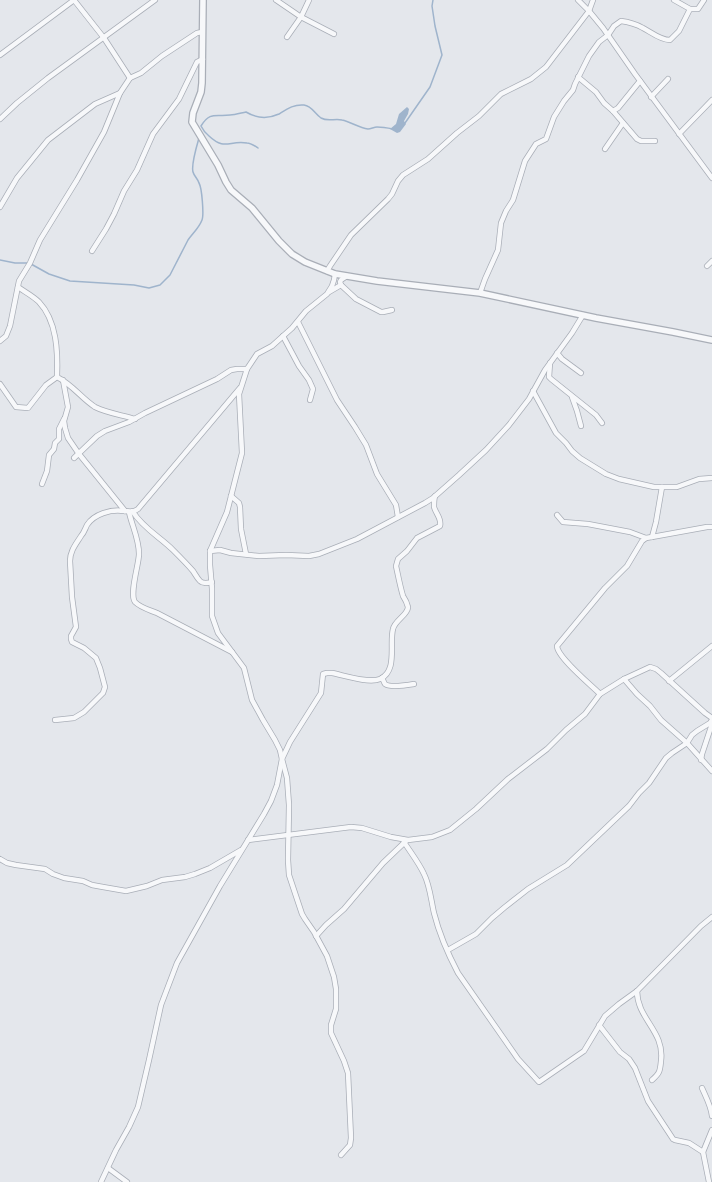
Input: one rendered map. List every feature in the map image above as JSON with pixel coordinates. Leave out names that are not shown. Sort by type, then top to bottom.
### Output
[{"type":"street","points":[[0,55],[74,0],[104,38],[130,78]]},
{"type":"street","points":[[0,119],[23,98],[155,0]]},
{"type":"street","points":[[203,0],[203,59],[201,92],[193,113],[192,122],[209,148],[231,190],[252,208],[279,241],[298,258],[335,274],[377,281],[480,293],[712,340]]},
{"type":"street","points":[[276,0],[301,17],[334,34]]},
{"type":"street","points":[[287,37],[301,17],[309,0]]},
{"type":"street","points":[[578,0],[608,35],[712,178]]},
{"type":"street","points":[[327,271],[351,235],[392,194],[403,174],[428,159],[479,116],[501,94],[531,78],[546,67],[589,11],[593,0]]},
{"type":"street","points":[[674,0],[690,9],[698,9],[704,0]]},
{"type":"street","points":[[480,293],[498,250],[501,223],[513,200],[525,161],[536,144],[546,139],[554,117],[573,90],[578,77],[594,49],[608,35],[614,26],[621,21],[633,23],[660,38],[670,40],[679,31],[690,9]]},
{"type":"street","points":[[0,341],[6,336],[10,326],[19,281],[30,263],[40,240],[77,180],[104,132],[120,93],[130,78],[141,73],[162,56],[197,33],[202,32]]},
{"type":"street","points":[[92,250],[109,224],[124,191],[137,170],[154,134],[179,99],[197,62],[203,59]]},
{"type":"street","points":[[578,77],[596,92],[604,103],[613,111],[638,140],[655,141]]},
{"type":"street","points":[[651,96],[668,79]]},
{"type":"street","points":[[613,111],[618,108],[640,81]]},
{"type":"street","points":[[0,206],[17,178],[48,140],[95,104],[120,93]]},
{"type":"street","points":[[679,134],[712,100]]},
{"type":"street","points":[[605,149],[623,123]]},
{"type":"street","points":[[707,266],[712,261]]},
{"type":"street","points":[[327,294],[332,286],[335,274]]},
{"type":"street","points":[[341,285],[341,280],[347,276]]},
{"type":"street","points":[[341,285],[327,294],[306,312],[298,322],[272,346],[257,354],[247,369],[239,394],[242,453],[227,512],[210,551],[213,603],[212,616],[218,633],[244,668],[252,700],[262,720],[276,740],[280,750],[287,778],[289,806],[289,875],[302,914],[327,956],[334,977],[336,989],[336,1009],[331,1032],[344,1061],[349,1078],[351,1138],[350,1144],[341,1155]]},
{"type":"street","points":[[341,285],[356,299],[381,312],[392,310]]},
{"type":"street","points":[[18,287],[39,302],[52,325],[56,340],[58,361],[57,377]]},
{"type":"street","points":[[210,551],[220,550],[231,553],[259,556],[310,556],[357,539],[424,503],[435,496],[486,450],[509,425],[529,399],[550,362],[572,333],[583,315]]},
{"type":"street","points":[[298,322],[337,400],[366,445],[377,474],[396,505],[398,517]]},
{"type":"street","points":[[283,336],[313,389],[310,400]]},
{"type":"street","points":[[556,353],[581,373]]},
{"type":"street","points":[[550,362],[551,379],[596,415],[602,423]]},
{"type":"street","points":[[74,458],[97,436],[105,431],[124,425],[145,413],[217,379],[231,370],[247,369]]},
{"type":"street","points":[[57,377],[71,385],[95,407],[135,419]]},
{"type":"street","points":[[0,384],[16,407],[28,408],[46,385],[57,377]]},
{"type":"street","points":[[63,380],[68,407],[64,421],[68,438],[79,454],[129,512],[180,557],[200,582],[212,582]]},
{"type":"street","points":[[55,720],[74,718],[84,712],[103,693],[105,687],[96,658],[84,648],[72,642],[71,639],[76,627],[72,597],[70,556],[87,525],[96,517],[108,512],[129,512],[138,508],[241,386]]},
{"type":"street","points":[[533,391],[556,434],[580,458],[600,471],[619,479],[647,486],[662,487],[677,487],[699,479],[712,478]]},
{"type":"street","points":[[572,397],[581,426]]},
{"type":"street","points":[[42,484],[47,471],[49,455],[54,449],[58,440],[59,429],[66,415]]},
{"type":"street","points":[[652,537],[662,487]]},
{"type":"street","points":[[231,496],[239,503],[240,506],[241,529],[246,554]]},
{"type":"street","points":[[101,1182],[138,1107],[150,1060],[161,1005],[177,963],[220,886],[271,801],[277,785],[282,759],[321,693],[323,674],[332,673],[371,681],[382,678],[391,666],[393,628],[395,623],[407,611],[408,607],[403,595],[396,563],[417,538],[440,526],[441,520],[434,507],[435,496]]},
{"type":"street","points":[[129,512],[139,548],[139,559],[135,576],[133,598],[135,601],[145,609],[155,612],[233,653]]},
{"type":"street","points":[[557,515],[563,522],[588,524],[630,532],[646,538],[712,527]]},
{"type":"street","points":[[600,694],[571,667],[556,649],[556,646],[604,588],[627,566],[639,545],[646,538]]},
{"type":"street","points":[[669,681],[712,646]]},
{"type":"street","points":[[248,840],[351,827],[362,828],[406,841],[439,835],[456,826],[508,779],[547,749],[585,714],[600,694],[624,679],[650,667],[656,669],[712,719],[710,723],[697,730],[686,743],[666,758],[649,783],[629,806],[568,865],[528,890],[505,907],[476,934],[448,950]]},
{"type":"street","points":[[382,678],[384,683],[388,685],[396,686],[414,684]]},
{"type":"street","points":[[624,679],[650,706],[661,720],[686,743],[712,771]]},
{"type":"street","points":[[701,760],[712,724]]},
{"type":"street","points":[[316,936],[344,909],[394,851],[406,841]]},
{"type":"street","points":[[406,841],[424,873],[435,915],[458,973],[518,1059],[539,1082],[584,1051],[605,1016],[637,991],[701,926],[712,917]]},
{"type":"street","points":[[0,859],[7,863],[16,865],[45,869],[64,878],[84,881],[103,888],[126,891],[147,886],[162,880],[186,877],[195,874],[210,868],[242,849]]},
{"type":"street","points":[[637,991],[639,1006],[662,1046],[660,1071],[652,1080]]},
{"type":"street","points":[[599,1025],[620,1052],[629,1059],[635,1068],[648,1101],[673,1139],[689,1143],[703,1152]]},
{"type":"street","points":[[702,1088],[712,1116]]},
{"type":"street","points":[[709,1182],[703,1152],[712,1130]]},
{"type":"street","points":[[108,1168],[126,1182]]},
{"type":"water","points":[[407,107],[409,109],[408,114],[404,121],[406,124],[400,132],[397,133],[390,129],[396,124],[399,114]]},
{"type":"waterway","points":[[405,123],[430,87],[442,55],[435,26],[432,6],[433,0]]},
{"type":"waterway","points":[[258,148],[248,143],[241,142],[227,144],[219,143],[206,134],[201,126],[210,116],[232,115],[246,112],[258,117],[271,117],[291,107],[304,105],[309,107],[324,119],[342,120],[368,129],[377,127],[393,129]]},
{"type":"waterway","points":[[31,264],[49,274],[70,281],[134,285],[149,288],[160,285],[170,275],[188,240],[198,228],[203,217],[201,190],[193,169],[194,155],[199,138]]},
{"type":"waterway","points":[[0,260],[15,263],[28,263]]}]
